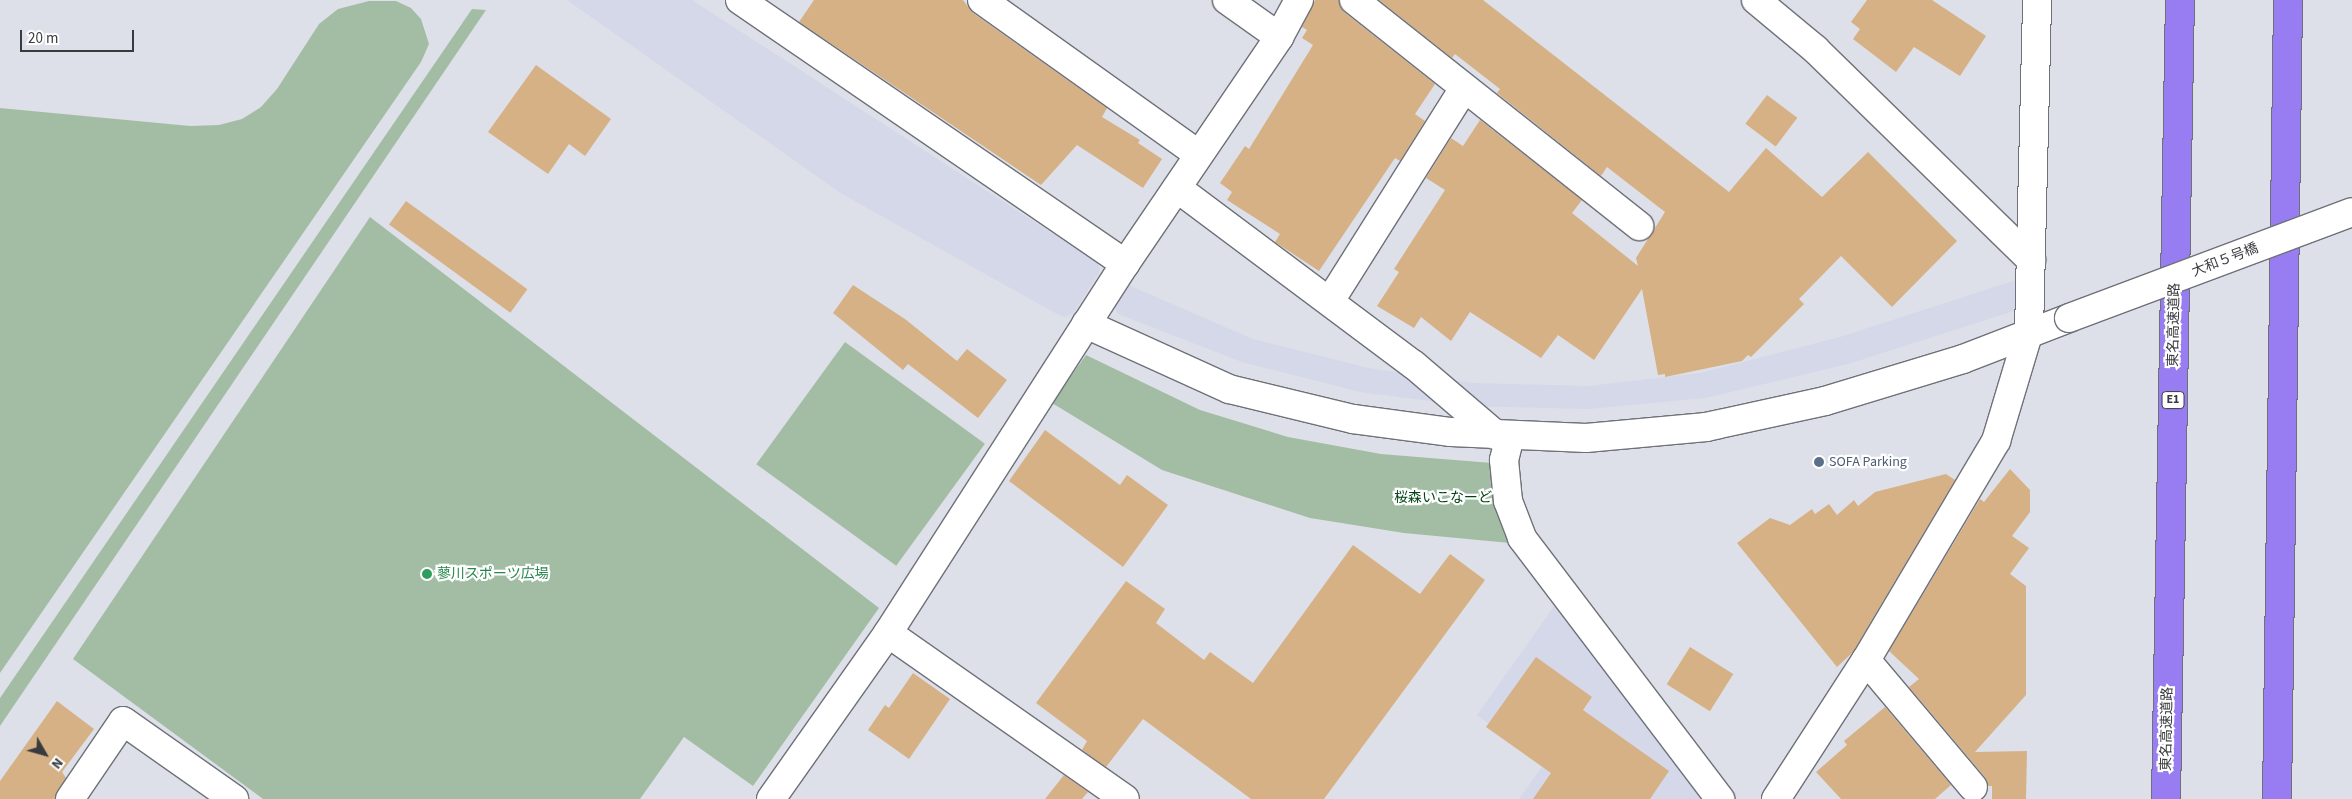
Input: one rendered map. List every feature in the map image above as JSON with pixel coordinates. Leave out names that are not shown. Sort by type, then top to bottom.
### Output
[{"type":"highway","name":"東名高速道路","points":[[2166,799],[2180,0]]},
{"type":"highway","points":[[2277,799],[2288,0]]},
{"type":"street","points":[[740,0],[1125,264]]},
{"type":"street","points":[[982,0],[1198,154]]},
{"type":"street","points":[[1227,0],[1279,37]]},
{"type":"street","points":[[771,799],[888,633],[1125,264],[1279,37],[1300,0]]},
{"type":"street","points":[[1354,0],[1639,226]]},
{"type":"street","points":[[1756,0],[1815,49],[2031,260]]},
{"type":"street","points":[[1776,799],[1866,660],[1996,441],[2029,332],[2036,0]]},
{"type":"street","points":[[1330,301],[1464,88]]},
{"type":"street","points":[[1177,188],[1330,301],[1503,435],[1508,501],[1522,538],[1720,799]]},
{"type":"street","name":"大和５号橋","points":[[1086,324],[1229,389],[1353,419],[1450,432],[1586,438],[1706,427],[1825,401],[1963,359],[2029,332],[2352,212]]},
{"type":"street","points":[[888,633],[1125,799]]},
{"type":"street","points":[[1866,660],[1973,787]]},
{"type":"street","points":[[70,799],[123,721],[234,799]]},
{"type":"shaded area","points":[[567,0],[692,0],[1098,263],[1100,271],[1074,312],[1065,317],[1055,313],[842,194]]},
{"type":"shaded area","points":[[2016,280],[2017,310],[1848,364],[1705,398],[1589,409],[1468,406],[1360,392],[1242,362],[1118,314],[1113,305],[1126,284],[1253,339],[1368,368],[1472,383],[1589,386],[1700,373],[1840,337]]},
{"type":"shaded area","points":[[1557,602],[1714,799],[1519,799],[1544,764],[1477,715]]},
{"type":"green space","points":[[369,1],[396,1],[411,8],[421,19],[429,44],[421,62],[0,673],[0,108],[190,126],[219,125],[242,119],[261,107],[277,89],[319,24],[338,9]]},
{"type":"green space","points":[[472,9],[486,10],[0,726],[0,698]]},
{"type":"green space","points":[[370,217],[879,608],[753,786],[684,737],[640,799],[263,799],[73,659]]},
{"type":"green space","points":[[845,342],[985,444],[896,566],[756,464]]},
{"type":"green space","name":"桜森いこなーど","points":[[1086,355],[1200,410],[1288,437],[1381,454],[1492,463],[1491,490],[1510,543],[1404,533],[1310,518],[1162,470],[1052,403]]},
{"type":"building","points":[[814,0],[963,0],[973,13],[1107,108],[1102,117],[1140,140],[1138,143],[1162,159],[1143,188],[1077,145],[1041,185],[799,22]]},
{"type":"building","points":[[1315,0],[1339,0],[1344,12],[1435,84],[1415,114],[1425,121],[1400,161],[1395,158],[1319,271],[1275,242],[1280,234],[1227,200],[1232,192],[1220,183],[1245,146],[1249,149],[1313,45],[1302,38],[1307,30],[1302,27]]},
{"type":"building","points":[[1379,0],[1483,0],[1729,192],[1766,148],[1822,197],[1868,152],[1957,241],[1892,307],[1841,256],[1799,299],[1804,304],[1751,357],[1748,355],[1742,361],[1665,377],[1665,374],[1658,375],[1642,289],[1594,360],[1558,335],[1541,358],[1470,312],[1451,341],[1421,317],[1414,328],[1377,306],[1399,272],[1394,269],[1445,190],[1426,178],[1451,138],[1463,146],[1480,120],[1582,200],[1572,213],[1638,266],[1636,258],[1665,212],[1607,167],[1601,176],[1497,93],[1500,89],[1455,54],[1452,58]]},
{"type":"building","points":[[1867,0],[1932,0],[1986,36],[1960,76],[1914,47],[1896,72],[1853,39],[1860,29],[1851,22]]},
{"type":"building","points":[[536,65],[611,119],[585,156],[569,144],[548,174],[488,132]]},
{"type":"building","points":[[1767,95],[1797,118],[1776,147],[1745,124]]},
{"type":"building","points":[[406,201],[527,289],[510,313],[389,224]]},
{"type":"building","points":[[853,285],[905,319],[957,361],[967,349],[1007,380],[978,418],[908,364],[903,370],[833,313]]},
{"type":"building","points":[[1045,430],[1120,485],[1127,475],[1168,505],[1123,567],[1009,481]]},
{"type":"building","points":[[2010,469],[2030,490],[2030,512],[2012,536],[2029,548],[2010,574],[2026,586],[2026,695],[1975,752],[2027,751],[2026,799],[1992,799],[1992,786],[1988,786],[1985,777],[1909,687],[1919,679],[1889,651],[1980,499],[1984,502]]},
{"type":"building","points":[[1946,474],[1955,480],[1853,652],[1837,667],[1737,543],[1770,518],[1790,525],[1812,509],[1815,514],[1829,504],[1837,515],[1854,500],[1858,506],[1875,492]]},
{"type":"building","points":[[1353,545],[1420,594],[1450,554],[1485,580],[1324,799],[1251,799],[1143,719],[1106,767],[1082,750],[1087,741],[1036,703],[1126,581],[1165,609],[1156,623],[1204,660],[1210,652],[1253,683]]},
{"type":"building","points":[[1690,647],[1733,674],[1710,711],[1667,684]]},
{"type":"building","points":[[1536,657],[1592,697],[1583,710],[1669,771],[1650,799],[1533,799],[1551,773],[1486,727]]},
{"type":"building","points":[[913,673],[950,699],[909,759],[868,730],[885,705],[889,708]]},
{"type":"building","points":[[57,701],[94,729],[62,772],[66,778],[55,799],[0,799],[0,781]]},
{"type":"building","points":[[1885,707],[1951,785],[1935,799],[1841,799],[1816,772],[1847,745],[1844,741]]},
{"type":"building","points":[[1064,775],[1088,792],[1082,799],[1045,799]]},
{"type":"place","name":"SOFA Parking","points":[[1819,462]]},
{"type":"place","name":"蓼川スポーツ広場","points":[[427,574]]}]
